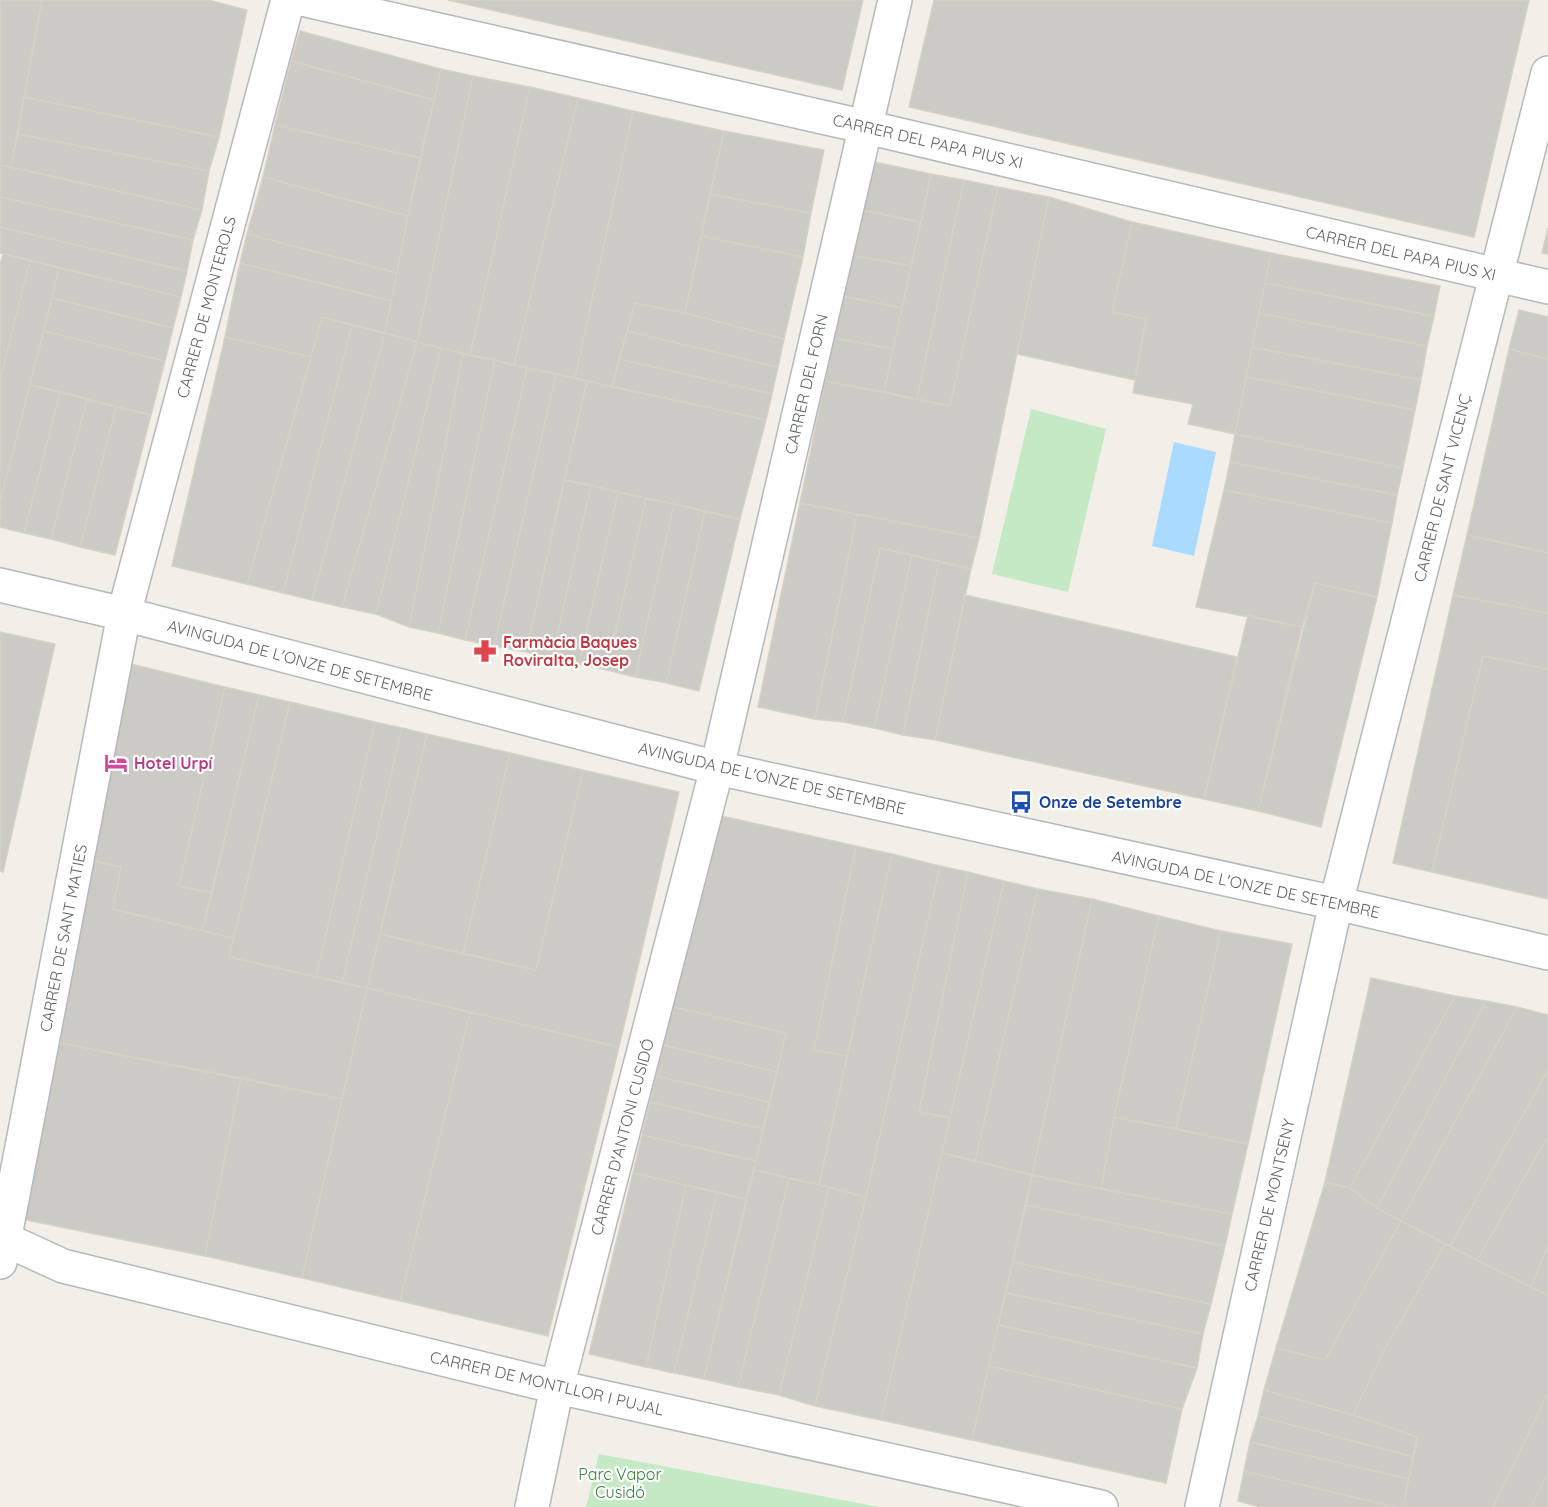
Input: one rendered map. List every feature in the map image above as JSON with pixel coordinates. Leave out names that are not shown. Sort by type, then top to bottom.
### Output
[{"type":"street","name":"CARRER DE MONTEROLS","points":[[124,614],[288,0]]},
{"type":"street","name":"CARRER DEL PAPA PIUS XI","points":[[306,0],[866,127],[1548,287]]},
{"type":"street","name":"CARRER DEL FORN","points":[[717,768],[895,0]]},
{"type":"street","name":"CARRER DE SANT VICENÇ","points":[[1336,903],[1548,73]]},
{"type":"street","name":"AVINGUDA DE L'ONZE DE SETEMBRE","points":[[0,585],[124,614],[717,768],[1336,903],[1548,953]]},
{"type":"street","name":"CARRER DE SANT MATIES","points":[[2,1246],[124,614]]},
{"type":"street","name":"CARRER D'ANTONI CUSIDÓ","points":[[532,1507],[557,1387],[717,768]]},
{"type":"street","name":"CARRER DE MONTSENY","points":[[1202,1507],[1336,903]]},
{"type":"street","name":"CARRER DE MONTLLOR I PUJAL","points":[[2,1246],[63,1266],[557,1387],[1101,1507]]},
{"type":"green space","points":[[1031,409],[1106,429],[1068,592],[992,574]]},
{"type":"green space","name":"Parc Vapor Cusidó","points":[[599,1454],[879,1507],[586,1507]]},
{"type":"water","points":[[1174,442],[1216,452],[1194,556],[1152,546]]},
{"type":"building","points":[[0,0],[42,0],[11,167],[0,165]]},
{"type":"building","points":[[42,0],[208,0],[247,10],[219,137],[24,97]]},
{"type":"building","points":[[448,0],[863,0],[842,90]]},
{"type":"building","points":[[934,0],[1529,0],[1474,237],[909,107]]},
{"type":"building","points":[[300,31],[441,69],[434,100],[291,61]]},
{"type":"building","points":[[291,61],[434,100],[420,158],[275,125]]},
{"type":"building","points":[[441,69],[473,76],[417,342],[385,333]]},
{"type":"building","points":[[473,76],[530,87],[470,355],[417,342]]},
{"type":"building","points":[[530,87],[578,98],[514,365],[470,355]]},
{"type":"building","points":[[24,97],[219,137],[209,171],[18,134]]},
{"type":"building","points":[[578,98],[633,111],[575,378],[514,365]]},
{"type":"building","points":[[633,111],[724,131],[685,313],[635,303],[612,387],[575,378]]},
{"type":"building","points":[[275,125],[420,158],[408,216],[263,177]]},
{"type":"building","points":[[724,131],[824,150],[811,213],[710,194]]},
{"type":"building","points":[[18,134],[209,171],[202,210],[11,167]]},
{"type":"building","points":[[870,161],[931,174],[921,222],[860,210]]},
{"type":"building","points":[[0,165],[202,210],[193,240],[0,197]]},
{"type":"building","points":[[931,174],[964,180],[917,399],[884,392]]},
{"type":"building","points":[[263,177],[408,216],[397,273],[247,234]]},
{"type":"building","points":[[964,180],[998,187],[950,406],[917,399]]},
{"type":"building","points":[[998,187],[1049,197],[979,538],[800,503],[825,381],[950,406]]},
{"type":"building","points":[[710,194],[811,213],[803,257],[701,236]]},
{"type":"building","points":[[0,197],[193,240],[187,271],[0,227]]},
{"type":"building","points":[[1049,197],[1132,222],[1112,312],[1146,319],[1135,380],[1017,354]]},
{"type":"building","points":[[860,210],[921,222],[911,266],[851,255]]},
{"type":"building","points":[[1132,222],[1271,253],[1235,434],[1188,424],[1193,404],[1133,393],[1146,319],[1112,312]]},
{"type":"building","points":[[0,227],[187,271],[181,297],[0,253]]},
{"type":"building","points":[[1548,228],[1548,254],[1542,253]]},
{"type":"building","points":[[247,234],[397,273],[391,301],[240,263]]},
{"type":"building","points":[[701,236],[803,257],[784,339],[685,313]]},
{"type":"building","points":[[1271,253],[1440,286],[1434,316],[1265,283]]},
{"type":"building","points":[[3,254],[30,260],[0,380],[0,265]]},
{"type":"building","points":[[851,255],[911,266],[902,308],[842,296]]},
{"type":"building","points":[[30,260],[59,268],[0,503],[0,380]]},
{"type":"building","points":[[240,263],[391,301],[385,333],[322,317],[311,357],[225,337]]},
{"type":"building","points":[[59,268],[181,297],[173,328],[52,298]]},
{"type":"building","points":[[1265,283],[1434,316],[1427,346],[1259,313]]},
{"type":"building","points":[[842,296],[902,308],[893,349],[834,338]]},
{"type":"building","points":[[52,298],[173,328],[165,361],[44,331]]},
{"type":"building","points":[[635,303],[685,313],[784,339],[778,367],[627,331]]},
{"type":"building","points":[[1519,310],[1548,317],[1548,359],[1509,349]]},
{"type":"building","points":[[1259,313],[1427,346],[1421,380],[1252,347]]},
{"type":"building","points":[[322,317],[352,325],[283,593],[247,584]]},
{"type":"building","points":[[352,325],[385,333],[312,600],[283,593]]},
{"type":"building","points":[[44,331],[165,361],[151,415],[30,385]]},
{"type":"building","points":[[627,331],[778,367],[772,394],[619,359]]},
{"type":"building","points":[[385,333],[417,342],[342,607],[312,600]]},
{"type":"building","points":[[225,337],[311,357],[247,584],[172,566]]},
{"type":"building","points":[[834,338],[893,349],[884,392],[825,381]]},
{"type":"building","points":[[417,342],[441,348],[376,614],[342,607]]},
{"type":"building","points":[[1252,347],[1421,380],[1415,410],[1246,377]]},
{"type":"building","points":[[441,348],[463,354],[409,627],[376,614]]},
{"type":"building","points":[[1509,349],[1548,359],[1548,553],[1467,535]]},
{"type":"building","points":[[463,354],[495,360],[438,633],[409,627]]},
{"type":"building","points":[[619,359],[772,394],[766,420],[612,387]]},
{"type":"building","points":[[495,360],[527,368],[465,640],[438,633]]},
{"type":"building","points":[[527,368],[556,374],[494,646],[465,640]]},
{"type":"building","points":[[556,374],[587,381],[526,652],[494,646]]},
{"type":"building","points":[[1246,377],[1415,410],[1403,468],[1235,434]]},
{"type":"building","points":[[587,381],[766,420],[740,519],[564,480]]},
{"type":"building","points":[[30,385],[60,392],[24,533],[0,527],[0,503]]},
{"type":"building","points":[[60,392],[87,399],[51,539],[24,533]]},
{"type":"building","points":[[87,399],[116,407],[80,547],[51,539]]},
{"type":"building","points":[[116,407],[151,415],[115,555],[80,547]]},
{"type":"building","points":[[1235,434],[1403,468],[1397,495],[1230,462]]},
{"type":"building","points":[[1230,462],[1397,495],[1392,523],[1224,490]]},
{"type":"building","points":[[564,480],[591,485],[552,658],[526,652]]},
{"type":"building","points":[[591,485],[618,492],[579,664],[552,658]]},
{"type":"building","points":[[1224,490],[1392,523],[1377,597],[1315,583],[1302,627],[1196,607]]},
{"type":"building","points":[[618,492],[646,498],[607,670],[579,664]]},
{"type":"building","points":[[646,498],[674,504],[635,677],[607,670]]},
{"type":"building","points":[[800,503],[857,514],[815,719],[758,707]]},
{"type":"building","points":[[674,504],[705,511],[666,683],[635,677]]},
{"type":"building","points":[[705,511],[740,519],[699,691],[666,683]]},
{"type":"building","points":[[857,514],[979,538],[971,569],[880,548],[843,722],[815,719]]},
{"type":"building","points":[[1467,535],[1548,553],[1548,613],[1453,595]]},
{"type":"building","points":[[880,548],[912,555],[874,728],[843,722]]},
{"type":"building","points":[[912,555],[939,561],[903,735],[874,728]]},
{"type":"building","points":[[939,561],[971,569],[935,740],[903,735]]},
{"type":"building","points":[[1315,583],[1377,597],[1321,827],[1258,811]]},
{"type":"building","points":[[965,595],[1237,657],[1204,799],[935,740]]},
{"type":"building","points":[[1453,595],[1548,613],[1548,669],[1483,656],[1432,872],[1393,863]]},
{"type":"building","points":[[1248,615],[1302,627],[1258,811],[1204,799]]},
{"type":"building","points":[[0,632],[55,644],[3,872],[0,871]]},
{"type":"building","points":[[1483,656],[1548,669],[1548,899],[1432,872]]},
{"type":"building","points":[[131,664],[225,687],[179,886],[212,893],[202,931],[113,909],[121,867],[94,861]]},
{"type":"building","points":[[225,687],[259,695],[212,893],[179,886]]},
{"type":"building","points":[[259,695],[290,702],[234,938],[202,931]]},
{"type":"building","points":[[290,702],[375,722],[316,977],[229,957]]},
{"type":"building","points":[[375,722],[402,728],[342,983],[316,977]]},
{"type":"building","points":[[402,728],[427,734],[367,988],[342,983]]},
{"type":"building","points":[[427,734],[510,753],[463,954],[380,934]]},
{"type":"building","points":[[510,753],[583,770],[536,970],[463,954]]},
{"type":"building","points":[[583,770],[679,792],[619,1047],[367,988],[380,934],[536,970]]},
{"type":"building","points":[[708,813],[856,846],[814,1050],[847,1056],[819,1185],[754,1170],[786,1033],[673,1007]]},
{"type":"building","points":[[856,846],[892,854],[847,1056],[814,1050]]},
{"type":"building","points":[[892,854],[940,866],[866,1197],[819,1185]]},
{"type":"building","points":[[94,861],[121,867],[113,909],[234,938],[229,957],[367,988],[342,1099],[55,1042]]},
{"type":"building","points":[[940,866],[968,872],[919,1112],[950,1118],[881,1420],[815,1406],[866,1197]]},
{"type":"building","points":[[968,872],[1004,881],[950,1118],[919,1112]]},
{"type":"building","points":[[1004,881],[1038,889],[975,1161],[942,1153]]},
{"type":"building","points":[[1038,889],[1092,899],[1032,1175],[975,1161]]},
{"type":"building","points":[[1092,899],[1159,916],[1114,1117],[1101,1189],[1032,1175]]},
{"type":"building","points":[[1159,916],[1221,931],[1176,1129],[1114,1117]]},
{"type":"building","points":[[1221,931],[1292,944],[1248,1144],[1176,1129]]},
{"type":"building","points":[[1371,978],[1455,996],[1350,1188],[1325,1182]]},
{"type":"building","points":[[367,988],[470,1012],[400,1301],[302,1278]]},
{"type":"building","points":[[1455,996],[1486,1001],[1377,1208],[1350,1188]]},
{"type":"building","points":[[1486,1001],[1517,1007],[1401,1221],[1377,1208]]},
{"type":"building","points":[[673,1007],[786,1033],[777,1072],[663,1045]]},
{"type":"building","points":[[1517,1007],[1548,1015],[1548,1070],[1450,1246],[1401,1221]]},
{"type":"building","points":[[470,1012],[619,1047],[548,1336],[400,1301]]},
{"type":"building","points":[[55,1042],[241,1078],[205,1256],[21,1219]]},
{"type":"building","points":[[663,1045],[777,1072],[769,1102],[656,1076]]},
{"type":"building","points":[[1548,1070],[1548,1136],[1477,1260],[1450,1246]]},
{"type":"building","points":[[656,1076],[769,1102],[763,1129],[650,1102]]},
{"type":"building","points":[[241,1078],[342,1099],[302,1278],[205,1256]]},
{"type":"building","points":[[650,1102],[763,1129],[756,1161],[642,1135]]},
{"type":"building","points":[[1114,1117],[1248,1144],[1232,1214],[1101,1189]]},
{"type":"building","points":[[642,1135],[756,1161],[746,1199],[633,1173]]},
{"type":"building","points":[[1548,1136],[1548,1245],[1531,1287],[1477,1260]]},
{"type":"building","points":[[942,1153],[1032,1175],[972,1440],[881,1420]]},
{"type":"building","points":[[754,1170],[789,1178],[738,1387],[704,1379]]},
{"type":"building","points":[[633,1173],[686,1185],[646,1367],[589,1354]]},
{"type":"building","points":[[1032,1175],[1232,1214],[1225,1246],[1026,1205]]},
{"type":"building","points":[[789,1178],[829,1187],[779,1395],[738,1387]]},
{"type":"building","points":[[1325,1182],[1350,1188],[1377,1208],[1401,1221],[1325,1360],[1276,1348]]},
{"type":"building","points":[[686,1185],[717,1192],[674,1373],[646,1367]]},
{"type":"building","points":[[829,1187],[866,1197],[815,1406],[779,1395]]},
{"type":"building","points":[[717,1192],[746,1199],[704,1379],[674,1373]]},
{"type":"building","points":[[1026,1205],[1225,1246],[1211,1304],[1013,1262]]},
{"type":"building","points":[[1401,1221],[1445,1244],[1384,1350],[1353,1415],[1264,1390],[1276,1348],[1325,1360]]},
{"type":"building","points":[[1445,1244],[1548,1295],[1548,1393],[1493,1507],[1403,1507],[1417,1437],[1353,1415],[1384,1350]]},
{"type":"building","points":[[1548,1245],[1548,1295],[1531,1287]]},
{"type":"building","points":[[1013,1262],[1211,1304],[1203,1334],[1006,1293]]},
{"type":"building","points":[[1006,1293],[1203,1334],[1197,1368],[998,1325]]},
{"type":"building","points":[[998,1325],[1197,1368],[1182,1409],[989,1366]]},
{"type":"building","points":[[989,1366],[1182,1409],[1166,1483],[972,1440]]},
{"type":"building","points":[[1264,1390],[1353,1415],[1417,1437],[1414,1457],[1258,1416]]},
{"type":"building","points":[[1548,1393],[1548,1472],[1531,1507],[1493,1507]]},
{"type":"building","points":[[1258,1416],[1414,1457],[1409,1479],[1250,1442]]},
{"type":"building","points":[[1250,1442],[1409,1479],[1403,1507],[1244,1471]]},
{"type":"building","points":[[1244,1471],[1395,1507],[1261,1507],[1238,1501]]},
{"type":"building","points":[[1548,1472],[1548,1507],[1531,1507]]},
{"type":"place","name":"Farmàcia Baques Roviralta, Josep","points":[[485,651]]},
{"type":"place","name":"Hotel Urpí","points":[[116,763]]},
{"type":"place","name":"Onze de Setembre","points":[[1021,802]]}]
